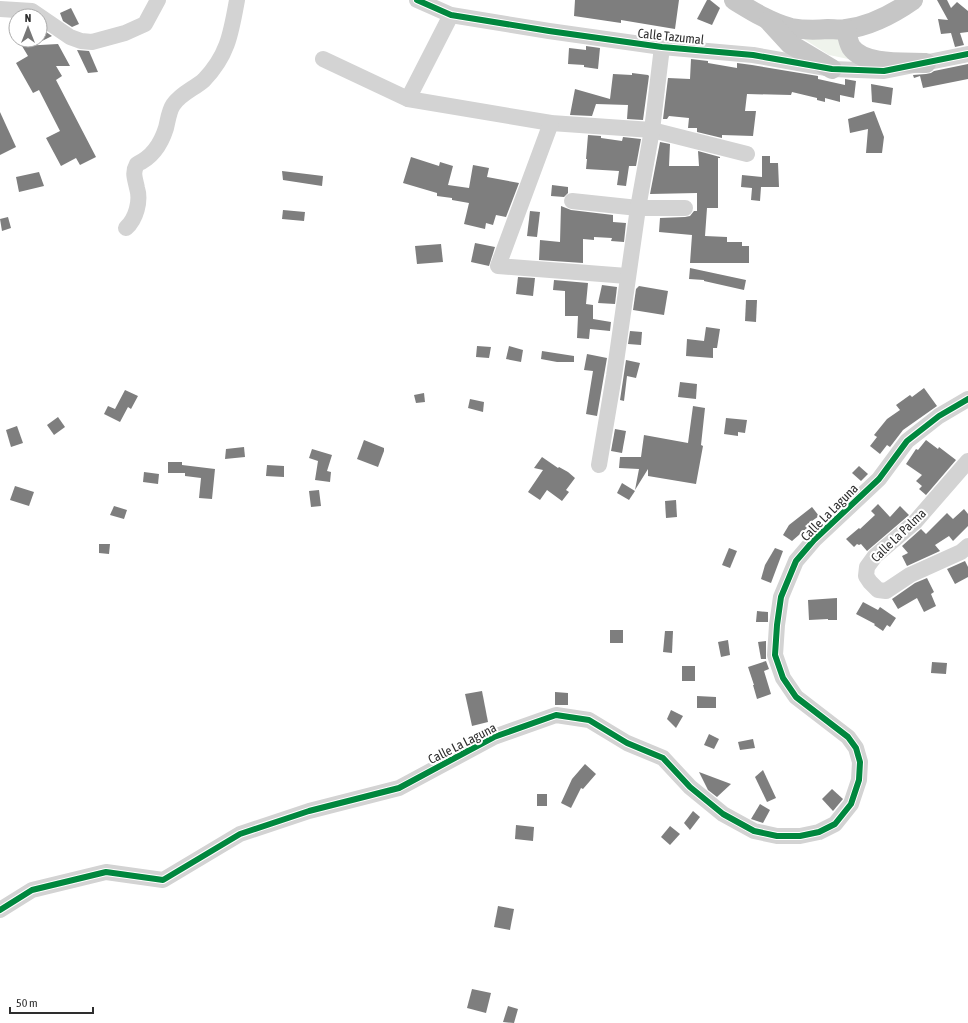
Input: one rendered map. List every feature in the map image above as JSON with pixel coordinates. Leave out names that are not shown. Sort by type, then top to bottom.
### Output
[{"type":"main road","points":[[734,0],[768,20],[792,28],[814,30],[846,29],[868,24],[896,12],[913,0]]},
{"type":"main road","points":[[768,20],[790,44],[832,69]]},
{"type":"main road","points":[[846,29],[850,46],[858,55],[886,61],[926,63]]},
{"type":"street","points":[[0,9],[32,11],[70,38],[92,42],[125,33],[145,24],[158,0]]},
{"type":"street","points":[[126,228],[132,222],[136,214],[138,189],[134,180],[133,170],[137,164],[146,160],[155,151],[164,135],[172,107],[177,100],[203,80],[224,51],[229,42],[237,0]]},
{"type":"street","name":"Calle Tazumal","points":[[417,0],[451,15],[662,47],[753,55],[832,69],[884,71],[968,54]]},
{"type":"street","points":[[408,99],[451,15]]},
{"type":"street","points":[[599,465],[614,376],[627,276],[630,268],[638,208],[652,130],[662,47]]},
{"type":"street","points":[[322,60],[408,99],[551,123],[652,130],[747,154]]},
{"type":"street","points":[[551,123],[498,266],[627,276]]},
{"type":"street","points":[[572,201],[638,208],[684,208]]},
{"type":"street","name":"Calle La Laguna","points":[[0,910],[32,890],[106,872],[163,880],[240,834],[309,811],[399,788],[494,737],[556,715],[589,720],[627,743],[663,758],[690,786],[723,814],[754,831],[777,836],[800,836],[819,832],[834,824],[851,804],[859,780],[860,762],[856,748],[848,737],[796,697],[783,678],[775,655],[781,597],[796,561],[814,540],[879,479],[907,441],[939,416],[964,407]]},
{"type":"street","name":"Calle La Palma","points":[[968,460],[914,522],[875,556],[867,567],[866,576],[878,590],[886,590],[910,575],[961,552],[968,546]]},
{"type":"shaded area","points":[[838,32],[858,61],[829,55],[796,34]]},
{"type":"building","points":[[575,0],[679,0],[675,29],[621,20],[621,23],[574,16]]},
{"type":"building","points":[[707,0],[710,0],[720,8],[712,25],[697,19]]},
{"type":"building","points":[[937,0],[947,0],[951,8],[957,2],[968,11],[968,32],[960,33],[964,45],[955,47],[951,33],[941,34],[938,19],[948,20]]},
{"type":"building","points":[[71,8],[79,24],[72,27],[63,21],[60,13]]},
{"type":"building","points":[[58,44],[70,66],[56,66],[62,76],[56,80],[96,157],[80,165],[76,158],[61,166],[46,138],[60,131],[39,90],[33,93],[16,63],[28,56],[23,48],[48,48],[48,45]]},
{"type":"building","points":[[586,46],[600,48],[598,69],[584,67],[584,65],[568,64],[569,48],[586,50]]},
{"type":"building","points":[[77,50],[89,51],[98,72],[88,73]]},
{"type":"building","points":[[691,59],[708,61],[708,63],[737,68],[737,63],[818,76],[818,79],[845,85],[845,79],[856,81],[854,98],[840,95],[840,102],[825,98],[825,102],[817,100],[817,98],[792,92],[791,95],[747,94],[745,111],[756,111],[753,136],[722,135],[722,138],[697,132],[697,128],[688,128],[689,118],[669,116],[667,119],[663,119],[668,78],[690,79]]},
{"type":"building","points":[[968,64],[968,79],[923,88],[920,76],[914,78],[913,75],[931,73],[934,71]]},
{"type":"building","points":[[632,73],[649,76],[643,120],[627,119],[628,105],[596,104],[592,116],[570,115],[575,89],[610,99],[613,74],[632,75]]},
{"type":"building","points":[[871,84],[893,88],[891,105],[872,102]]},
{"type":"building","points":[[874,111],[884,137],[882,153],[866,153],[868,129],[850,133],[848,119]]},
{"type":"building","points":[[0,112],[16,147],[0,155]]},
{"type":"building","points":[[588,135],[601,136],[601,138],[622,141],[623,137],[641,139],[636,166],[629,166],[626,186],[617,185],[619,171],[586,169]]},
{"type":"building","points":[[660,142],[670,144],[669,166],[699,166],[698,151],[720,157],[718,158],[718,208],[707,208],[705,236],[727,237],[727,242],[742,242],[742,246],[749,246],[749,263],[690,263],[692,235],[659,232],[660,218],[685,217],[690,216],[694,211],[697,211],[697,193],[650,194]]},
{"type":"building","points":[[762,156],[770,156],[770,163],[778,163],[779,187],[761,187],[760,201],[751,200],[752,188],[741,187],[742,175],[762,177]]},
{"type":"building","points":[[411,157],[439,166],[440,162],[453,166],[448,185],[469,188],[473,165],[489,168],[487,177],[519,183],[506,217],[496,215],[493,225],[486,223],[485,229],[464,224],[469,203],[452,200],[452,198],[437,196],[437,193],[403,183]]},
{"type":"building","points":[[282,171],[323,176],[322,186],[283,180]]},
{"type":"building","points":[[39,172],[44,186],[19,192],[16,177]]},
{"type":"building","points":[[552,185],[568,187],[568,193],[564,197],[551,196]]},
{"type":"building","points":[[561,206],[571,210],[613,215],[613,222],[626,223],[624,242],[611,241],[612,238],[594,237],[594,240],[583,239],[583,263],[539,260],[540,240],[560,242]]},
{"type":"building","points":[[283,210],[305,212],[304,221],[282,219]]},
{"type":"building","points":[[530,211],[540,212],[537,237],[527,236]]},
{"type":"building","points":[[8,217],[11,228],[2,231],[0,219]]},
{"type":"building","points":[[475,243],[495,247],[489,266],[471,262]]},
{"type":"building","points":[[441,244],[443,262],[417,264],[415,246]]},
{"type":"building","points":[[690,268],[746,280],[744,290],[704,280],[689,279]]},
{"type":"building","points":[[518,277],[535,278],[533,296],[516,294]]},
{"type":"building","points":[[554,280],[588,283],[586,304],[593,305],[593,319],[611,322],[610,331],[590,329],[589,339],[577,338],[578,316],[565,316],[565,291],[553,290]]},
{"type":"building","points":[[602,285],[617,287],[615,304],[598,303]]},
{"type":"building","points":[[639,286],[668,291],[664,315],[633,310],[636,289]]},
{"type":"building","points":[[746,300],[757,300],[756,322],[745,321]]},
{"type":"building","points":[[706,327],[720,329],[717,348],[713,348],[713,358],[686,356],[687,339],[704,341]]},
{"type":"building","points":[[630,331],[642,332],[641,345],[628,344]]},
{"type":"building","points":[[477,346],[491,347],[489,358],[476,357]]},
{"type":"building","points":[[509,346],[523,350],[521,362],[506,359]]},
{"type":"building","points":[[542,351],[574,356],[574,362],[557,362],[541,359]]},
{"type":"building","points":[[587,354],[607,358],[597,416],[586,414],[593,371],[584,370]]},
{"type":"building","points":[[626,360],[640,363],[636,378],[627,376],[624,401],[620,400]]},
{"type":"building","points":[[680,382],[697,384],[696,399],[678,397]]},
{"type":"building","points":[[924,388],[937,406],[903,430],[890,447],[887,445],[880,454],[870,446],[877,437],[874,435],[887,419],[900,410],[896,405],[910,395],[912,397]]},
{"type":"building","points":[[125,390],[138,396],[131,409],[128,407],[120,422],[104,414],[108,406],[115,409]]},
{"type":"building","points":[[424,393],[425,402],[416,403],[414,395]]},
{"type":"building","points":[[470,399],[484,402],[483,412],[468,408]]},
{"type":"building","points":[[693,406],[705,408],[701,445],[703,446],[696,484],[648,476],[648,469],[635,490],[639,469],[619,468],[620,457],[641,457],[644,435],[688,443]]},
{"type":"building","points":[[58,417],[65,427],[54,435],[47,425]]},
{"type":"building","points":[[726,418],[747,420],[745,433],[738,432],[738,436],[724,434]]},
{"type":"building","points":[[17,426],[23,443],[11,447],[6,430]]},
{"type":"building","points":[[615,429],[626,431],[622,453],[611,451]]},
{"type":"building","points":[[364,440],[384,448],[378,467],[357,459]]},
{"type":"building","points":[[926,440],[938,449],[939,447],[956,460],[926,495],[919,489],[922,486],[916,481],[922,475],[906,464],[916,449],[918,450]]},
{"type":"building","points":[[244,447],[245,457],[225,459],[226,449]]},
{"type":"building","points":[[312,449],[332,455],[327,471],[331,472],[330,482],[315,480],[318,461],[309,458]]},
{"type":"building","points":[[542,457],[558,468],[559,467],[568,472],[575,478],[566,490],[569,492],[562,501],[547,490],[540,500],[528,492],[543,470],[534,468]]},
{"type":"building","points":[[168,462],[182,462],[182,465],[215,469],[212,499],[199,498],[201,478],[185,476],[185,473],[168,473]]},
{"type":"building","points":[[267,465],[284,466],[284,477],[266,476]]},
{"type":"building","points":[[859,466],[868,474],[861,481],[852,473]]},
{"type":"building","points":[[144,472],[159,474],[158,484],[143,482]]},
{"type":"building","points":[[622,483],[635,491],[629,500],[617,493]]},
{"type":"building","points":[[15,486],[34,492],[29,506],[10,500]]},
{"type":"building","points":[[319,490],[321,506],[311,507],[309,491]]},
{"type":"building","points":[[676,500],[677,517],[666,518],[665,501]]},
{"type":"building","points":[[878,504],[890,517],[900,506],[909,515],[867,551],[861,544],[857,544],[854,547],[846,539],[859,528],[860,529],[875,515],[871,511]]},
{"type":"building","points":[[114,506],[127,510],[124,519],[110,515]]},
{"type":"building","points":[[812,507],[819,516],[805,526],[807,528],[792,541],[783,535],[789,525]]},
{"type":"building","points":[[964,509],[968,514],[968,526],[953,541],[949,536],[935,545],[940,551],[907,566],[902,556],[908,553],[902,546],[921,529],[926,534],[947,513],[953,519]]},
{"type":"building","points":[[99,544],[110,544],[109,554],[99,553]]},
{"type":"building","points":[[729,548],[737,551],[730,568],[722,565]]},
{"type":"building","points":[[775,548],[783,551],[771,583],[761,579],[765,565]]},
{"type":"building","points":[[965,561],[968,567],[968,577],[955,584],[947,569]]},
{"type":"building","points":[[927,578],[934,592],[931,594],[936,606],[924,612],[917,598],[898,609],[892,599],[915,583]]},
{"type":"building","points":[[837,598],[837,620],[809,620],[808,600]]},
{"type":"building","points":[[863,602],[878,610],[880,607],[896,618],[890,627],[887,625],[883,631],[874,625],[875,624],[856,614]]},
{"type":"building","points":[[757,611],[768,612],[768,622],[756,622]]},
{"type":"building","points":[[610,630],[623,630],[623,643],[610,643]]},
{"type":"building","points":[[665,631],[673,631],[672,653],[663,652]]},
{"type":"building","points":[[728,640],[730,655],[721,657],[718,642]]},
{"type":"building","points":[[766,641],[766,659],[761,659],[758,642]]},
{"type":"building","points":[[766,661],[769,669],[764,671],[771,694],[757,699],[748,667]]},
{"type":"building","points":[[932,662],[947,663],[946,674],[931,673]]},
{"type":"building","points":[[682,666],[695,666],[695,681],[682,681]]},
{"type":"building","points":[[482,691],[488,722],[472,726],[465,694]]},
{"type":"building","points":[[555,692],[568,693],[568,705],[555,705]]},
{"type":"building","points":[[697,696],[716,697],[716,708],[697,708]]},
{"type":"building","points":[[671,710],[683,716],[676,728],[667,719]]},
{"type":"building","points":[[709,734],[719,739],[714,749],[704,745]]},
{"type":"building","points":[[753,739],[755,748],[740,750],[738,742]]},
{"type":"building","points":[[585,764],[596,774],[583,789],[581,788],[571,808],[561,803],[572,779]]},
{"type":"building","points":[[763,770],[776,798],[767,802],[755,777]]},
{"type":"building","points":[[699,772],[731,784],[717,797],[708,790]]},
{"type":"building","points":[[832,789],[843,799],[833,811],[822,799]]},
{"type":"building","points":[[537,794],[547,794],[547,806],[537,806]]},
{"type":"building","points":[[760,804],[770,810],[763,823],[751,819]]},
{"type":"building","points":[[693,811],[700,817],[690,830],[684,823]]},
{"type":"building","points":[[516,825],[534,827],[533,841],[515,839]]},
{"type":"building","points":[[670,826],[680,834],[670,845],[661,837]]},
{"type":"building","points":[[498,906],[514,909],[510,930],[494,927]]},
{"type":"building","points":[[472,989],[491,993],[486,1013],[467,1008]]},
{"type":"building","points":[[508,1006],[518,1009],[514,1023],[503,1022]]},
{"type":"cycle path","points":[[417,0],[451,15],[662,47],[753,55],[832,69],[884,71],[968,54]]},
{"type":"cycle path","points":[[0,910],[32,890],[106,872],[163,880],[240,834],[309,811],[399,788],[494,737],[556,715],[589,720],[627,743],[663,758],[690,787],[723,814],[754,831],[777,836],[800,836],[819,832],[835,824],[851,804],[859,780],[860,762],[856,748],[848,737],[796,697],[783,678],[775,655],[781,597],[796,561],[814,540],[879,479],[907,441],[939,416],[968,399]]}]
